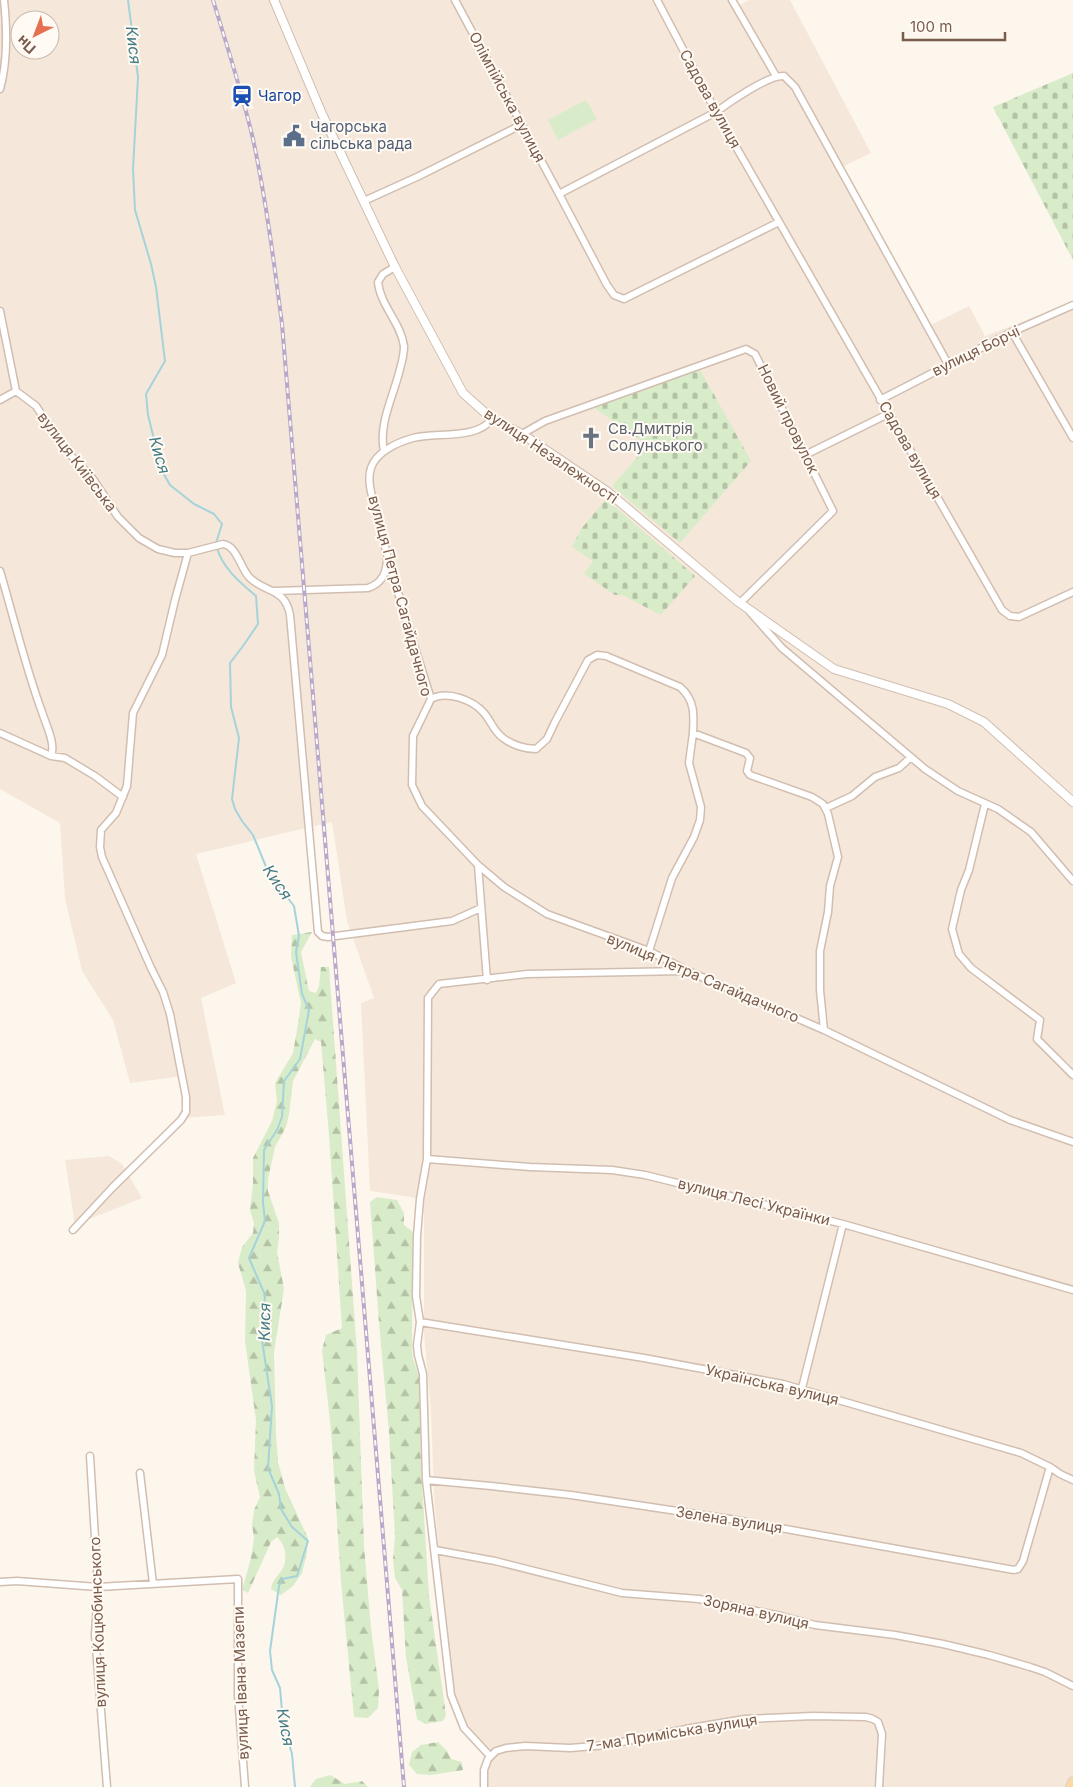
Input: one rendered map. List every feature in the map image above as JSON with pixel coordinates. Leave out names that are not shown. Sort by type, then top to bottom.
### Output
[{"type":"main road","points":[[1071,1787],[1073,1782]]},
{"type":"street","points":[[0,89],[5,68],[6,29],[4,0]]},
{"type":"street","name":"вулиця Незалежності","points":[[274,0],[322,114],[395,267],[463,393],[492,419],[522,434],[608,492],[743,606],[834,669],[948,704],[984,722],[1073,802]]},
{"type":"street","name":"Олімпійська вулиця","points":[[455,0],[607,286],[614,295],[624,299],[779,222]]},
{"type":"street","name":"Садова вулиця","points":[[657,0],[716,112],[888,414],[1006,613],[1019,617],[1073,592]]},
{"type":"street","points":[[732,0],[776,76]]},
{"type":"street","points":[[559,194],[716,112],[738,96],[776,76],[785,77],[795,87],[948,364]]},
{"type":"street","points":[[364,201],[521,125]]},
{"type":"street","points":[[395,267],[383,274],[378,282],[404,346],[402,361],[382,433],[384,451],[413,438],[478,430],[492,419]]},
{"type":"street","name":"вулиця Борчі","points":[[880,400],[1012,332],[1073,305]]},
{"type":"street","points":[[0,311],[16,391],[0,400]]},
{"type":"street","points":[[1012,332],[1073,438]]},
{"type":"street","name":"Новий провулок","points":[[522,434],[545,421],[746,349],[755,354],[833,511],[743,606]]},
{"type":"street","name":"вулиця Київська","points":[[16,391],[36,406],[62,446],[93,479],[114,511],[132,532],[146,543],[158,549],[175,553],[188,553],[223,544],[231,547],[250,578],[257,584],[274,591]]},
{"type":"street","points":[[805,455],[888,414]]},
{"type":"street","name":"вулиця Петра Сагайдачного","points":[[384,451],[371,466],[369,480],[387,556],[431,699],[413,736],[412,785],[422,806],[478,865],[504,887],[547,914],[649,951],[688,971],[824,1030],[1010,1120],[1073,1142]]},
{"type":"street","points":[[73,1230],[186,1112],[182,1069],[166,999],[150,968],[100,854],[100,844],[102,830],[116,814],[128,781],[133,713],[162,655],[174,600],[188,553]]},
{"type":"street","points":[[274,591],[368,588],[377,584],[383,577],[387,556]]},
{"type":"street","points":[[0,571],[28,672],[48,728],[53,750],[51,756]]},
{"type":"street","points":[[274,591],[285,601],[290,615],[318,932],[322,936],[328,937],[452,921],[481,908]]},
{"type":"street","points":[[743,606],[778,644],[910,758],[941,781],[998,809],[1031,832],[1073,881]]},
{"type":"street","points":[[431,699],[447,696],[470,703],[484,714],[503,738],[517,745],[536,749],[548,739],[588,660],[597,655],[603,655],[667,680],[683,689],[692,705],[693,733],[689,763],[701,807],[700,820],[694,837],[673,875],[649,951]]},
{"type":"street","points":[[0,733],[51,756],[65,758],[123,797]]},
{"type":"street","points":[[693,733],[744,752],[750,758],[748,771],[750,774],[812,797],[826,808],[838,857],[830,886],[828,912],[820,951],[820,990],[824,1030]]},
{"type":"street","points":[[826,808],[852,796],[875,777],[899,768],[910,758]]},
{"type":"street","points":[[985,804],[952,929],[959,954],[971,968],[1040,1020],[1037,1040],[1073,1075]]},
{"type":"street","points":[[478,865],[487,980]]},
{"type":"street","points":[[484,1787],[484,1770],[490,1756],[464,1728],[452,1699],[448,1678],[426,1480],[423,1374],[416,1345],[420,1322],[416,1296],[417,1236],[426,1159],[428,998],[439,984],[527,974],[688,971]]},
{"type":"street","name":"вулиця Лесі Українки","points":[[426,1159],[628,1172],[843,1224],[1073,1290]]},
{"type":"street","points":[[802,1388],[843,1224]]},
{"type":"street","name":"Українська вулиця","points":[[420,1322],[644,1358],[802,1388],[1022,1453],[1050,1466],[1060,1474],[1073,1480]]},
{"type":"street","name":"вулиця Коцюбинського","points":[[90,1456],[98,1587],[95,1635],[106,1787]]},
{"type":"street","name":"Зелена вулиця","points":[[426,1480],[571,1496],[730,1519],[1014,1570],[1018,1569],[1024,1559],[1050,1466]]},
{"type":"street","points":[[0,1582],[17,1581],[98,1587],[153,1584],[140,1473]]},
{"type":"street","name":"Зоряна вулиця","points":[[435,1550],[495,1561],[622,1592],[699,1599],[787,1617],[815,1625],[896,1635],[943,1644],[1030,1667],[1073,1686]]},
{"type":"street","name":"вулиця Івана Мазепи","points":[[153,1584],[238,1579],[238,1696],[245,1787]]},
{"type":"street","name":"7-ма Приміська вулиця","points":[[490,1756],[500,1750],[516,1746],[570,1748],[608,1745],[745,1719],[813,1716],[866,1717],[876,1720],[882,1728],[879,1787]]},
{"type":"shaded area","points":[[0,0],[734,0],[738,6],[749,0],[790,0],[871,153],[842,167],[931,325],[969,306],[985,336],[1073,302],[1073,1787],[487,1787],[486,1744],[478,1743],[463,1723],[454,1700],[447,1649],[434,1495],[431,1411],[424,1333],[424,1199],[370,1191],[361,1003],[374,998],[347,921],[332,822],[196,854],[236,983],[201,998],[225,1115],[184,1118],[183,1076],[130,1083],[113,1020],[82,971],[65,898],[60,823],[0,789]],"holes":[[[591,406],[751,461],[612,487],[649,445]]]},
{"type":"shaded area","points":[[109,1156],[122,1164],[142,1198],[75,1225],[65,1160]]},
{"type":"green space","points":[[1073,73],[1073,260],[993,107]]},
{"type":"green space","points":[[586,100],[597,119],[558,140],[548,120]]},
{"type":"green space","points":[[697,364],[751,461],[680,543],[612,486],[648,445],[591,406]]},
{"type":"green space","points":[[606,499],[695,576],[661,615],[622,595],[615,595],[584,574],[593,561],[572,547],[581,529]]},
{"type":"green space","points":[[312,932],[301,952],[309,991],[316,993],[319,986],[321,967],[329,967],[357,1352],[364,1546],[371,1628],[379,1690],[378,1708],[368,1718],[354,1717],[341,1582],[331,1430],[322,1350],[326,1335],[342,1328],[321,1042],[315,1039],[293,1081],[286,1127],[275,1147],[268,1179],[268,1191],[279,1223],[277,1252],[284,1289],[274,1352],[278,1462],[285,1488],[308,1538],[307,1552],[302,1573],[293,1586],[281,1595],[271,1589],[274,1580],[285,1564],[284,1547],[277,1537],[271,1542],[248,1593],[242,1590],[251,1558],[254,1538],[252,1525],[254,1510],[260,1497],[254,1471],[256,1420],[245,1341],[246,1291],[238,1263],[242,1247],[253,1233],[254,1223],[250,1210],[253,1158],[272,1121],[277,1101],[275,1083],[293,1053],[298,1024],[301,1003],[291,957],[292,935]]},
{"type":"green space","points":[[377,1197],[397,1200],[404,1213],[404,1225],[413,1232],[412,1346],[413,1359],[419,1376],[421,1468],[429,1596],[446,1715],[443,1721],[425,1724],[417,1719],[406,1657],[402,1590],[395,1578],[393,1559],[395,1536],[389,1432],[370,1202]]},
{"type":"green space","points":[[438,1742],[447,1751],[451,1759],[462,1762],[463,1770],[431,1775],[417,1774],[409,1765],[412,1752],[421,1745]]},
{"type":"green space","points":[[330,1775],[345,1784],[362,1781],[368,1787],[310,1787],[316,1779]]},
{"type":"waterway","name":"Кися","points":[[128,0],[138,77],[133,169],[135,210],[156,287],[165,361],[146,394],[148,415],[162,471],[170,485],[194,504],[214,514],[222,524],[216,543]]},
{"type":"waterway","name":"Кися","points":[[217,548],[228,569],[256,596],[258,624],[230,663],[231,707],[239,738],[232,799],[235,809],[253,835],[269,874],[294,906],[299,936],[296,952],[302,994],[309,1010],[300,1059],[284,1081],[282,1117],[277,1130],[264,1150],[263,1202],[265,1221],[249,1258],[265,1295],[262,1340],[272,1406],[268,1468],[279,1494],[281,1509],[292,1527],[308,1541],[297,1576],[282,1579],[279,1586],[270,1651],[272,1670],[280,1688],[283,1723],[292,1754],[295,1787]]},
{"type":"railway","points":[[213,0],[239,86],[258,162],[282,324],[404,1787]]},
{"type":"place","name":"Чагор","points":[[242,96]]},
{"type":"place","name":"Чагорська сільська рада","points":[[294,136]]},
{"type":"place","name":"Св.Дмитрія Солунського","points":[[591,438]]}]
